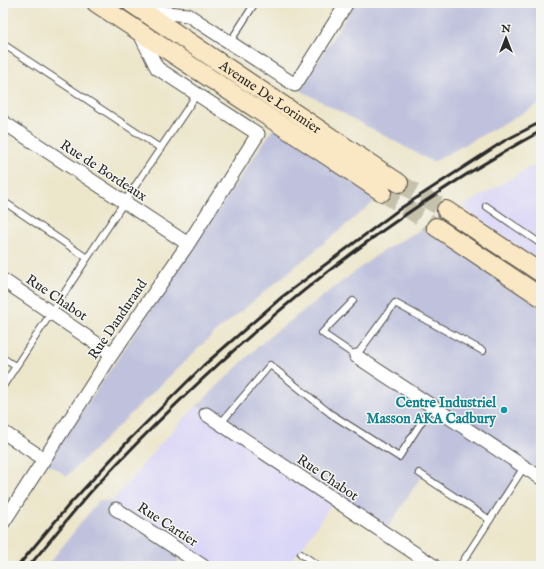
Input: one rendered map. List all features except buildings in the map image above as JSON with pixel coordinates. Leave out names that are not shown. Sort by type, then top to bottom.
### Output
[{"type":"main road","name":"Avenue De Lorimier","points":[[96,3],[382,192]]},
{"type":"main road","name":"Avenue De Lorimier","points":[[136,7],[399,183]]},
{"type":"main road","points":[[446,210],[541,273]]},
{"type":"main road","points":[[436,227],[541,297]]},
{"type":"street","name":"Avenue De Lorimier","points":[[136,7],[188,15],[295,85],[347,3]]},
{"type":"street","name":"Avenue De Lorimier","points":[[139,32],[157,68],[258,134]]},
{"type":"street","name":"Rue de Bordeaux","points":[[3,122],[188,244]]},
{"type":"street","name":"Rue Dandurand","points":[[3,523],[112,354],[188,244],[258,134]]},
{"type":"street","name":"Rue Chabot","points":[[3,280],[112,354]]},
{"type":"street","points":[[356,356],[431,407],[541,478]]},
{"type":"street","name":"Rue Chabot","points":[[206,414],[434,566]]},
{"type":"street","points":[[3,432],[44,459]]},
{"type":"street","name":"Rue Cartier","points":[[116,509],[203,566]]},
{"type":"lane","points":[[230,42],[255,3]]},
{"type":"lane","points":[[3,44],[160,148]]},
{"type":"lane","points":[[3,386],[160,148],[198,94]]},
{"type":"lane","points":[[3,202],[87,258]]},
{"type":"lane","points":[[486,206],[541,244]]},
{"type":"lane","points":[[353,301],[322,333],[356,356],[395,303],[483,351]]},
{"type":"lane","points":[[3,358],[16,366]]},
{"type":"lane","points":[[220,424],[270,365],[331,414],[400,458],[431,407]]},
{"type":"lane","points":[[460,566],[524,467]]},
{"type":"lane","points":[[419,473],[490,520]]},
{"type":"lane","points":[[301,554],[318,566]]},
{"type":"shaded area","points":[[355,3],[541,3],[541,103],[433,162],[300,90]]},
{"type":"shaded area","points":[[275,126],[381,196],[211,336],[67,476],[47,463]]},
{"type":"shaded area","points":[[541,161],[541,263],[462,207]]},
{"type":"shaded area","points":[[425,227],[541,304],[541,478],[524,467],[490,520],[422,475],[387,529],[197,406],[265,340],[381,252]]},
{"type":"shaded area","points":[[196,406],[336,497],[300,551],[285,566],[205,566],[111,502],[163,441]]},
{"type":"shaded area","points":[[99,500],[111,502],[184,552],[175,566],[47,566]]},
{"type":"tunnel","points":[[399,183],[446,210]]},
{"type":"tunnel","points":[[382,192],[436,227]]},
{"type":"railway","points":[[18,566],[68,506],[130,439],[203,366],[282,297],[401,208],[504,141],[541,122]]},
{"type":"railway","points":[[29,566],[88,495],[146,434],[197,384],[250,336],[361,246],[419,205],[479,167],[541,131]]},
{"type":"place","name":"Centre Industriel Masson AKA Cadbury","points":[[504,410]]}]
